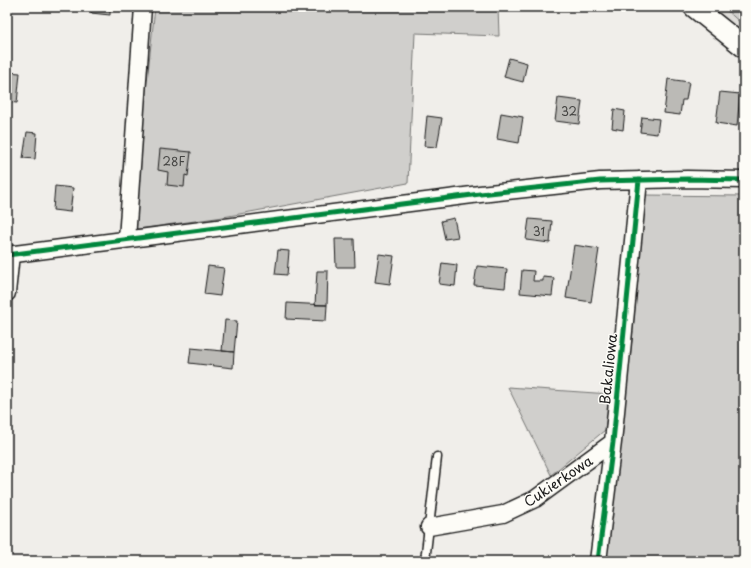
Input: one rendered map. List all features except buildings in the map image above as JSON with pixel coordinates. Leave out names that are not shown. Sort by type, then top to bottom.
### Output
[{"type":"street","points":[[127,239],[143,7]]},
{"type":"street","points":[[694,7],[744,47]]},
{"type":"street","name":"Bakaliowa","points":[[598,561],[639,180]]},
{"type":"street","points":[[7,293],[9,254],[480,194],[600,181],[744,180]]},
{"type":"street","name":"Cukierkowa","points":[[429,527],[503,514],[535,499],[612,442]]},
{"type":"lane","points":[[425,561],[436,457]]},
{"type":"shaded area","points":[[155,7],[498,7],[499,36],[415,33],[408,183],[223,217],[131,230]]},
{"type":"shaded area","points":[[709,7],[744,7],[744,36]]},
{"type":"shaded area","points":[[723,7],[744,7],[744,26]]},
{"type":"shaded area","points":[[645,195],[744,196],[744,561],[603,561],[632,340]]},
{"type":"shaded area","points":[[508,387],[610,394],[605,430],[551,475]]},
{"type":"cycle path","points":[[7,255],[480,194],[600,181],[687,179],[744,180]]},
{"type":"cycle path","points":[[598,561],[613,442],[639,180]]}]
